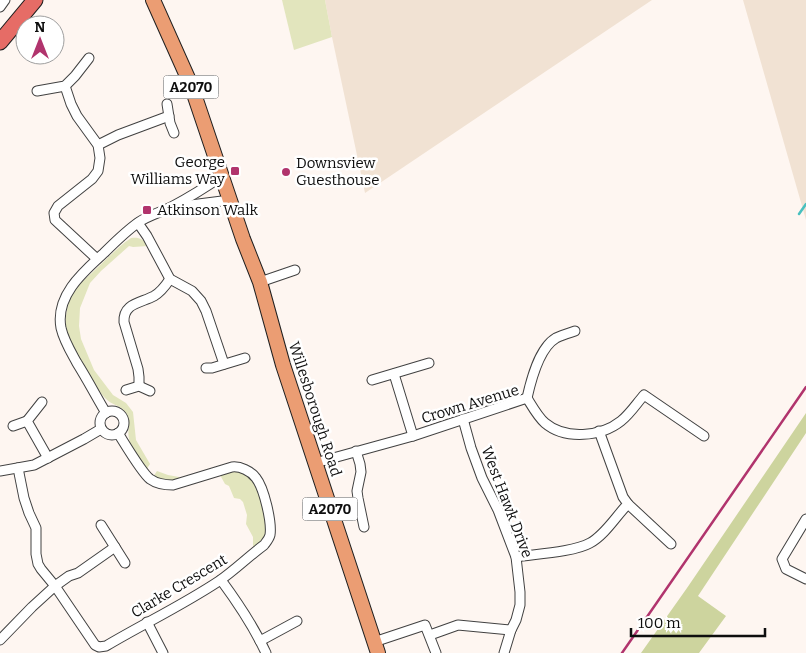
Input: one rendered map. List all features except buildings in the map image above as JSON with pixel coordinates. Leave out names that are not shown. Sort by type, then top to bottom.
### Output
[{"type":"highway","points":[[0,42],[35,0]]},
{"type":"main road","name":"A2070","points":[[153,0],[191,84],[222,176]]},
{"type":"main road","name":"Willesborough Road","points":[[222,176],[260,282],[283,365],[376,647]]},
{"type":"street","points":[[0,7],[5,0]]},
{"type":"street","points":[[37,91],[65,86],[89,58]]},
{"type":"street","points":[[65,86],[77,116],[98,145],[100,158],[98,170],[92,179],[58,206],[54,213],[55,220],[97,259]]},
{"type":"street","points":[[167,104],[170,123],[174,133]]},
{"type":"street","points":[[98,145],[118,135],[169,116]]},
{"type":"street","points":[[106,413],[65,341],[60,316],[68,292],[78,278],[97,259],[138,223],[150,215],[172,207],[200,192],[222,176]]},
{"type":"street","points":[[172,207],[230,200]]},
{"type":"street","points":[[138,223],[148,236],[170,279],[192,291],[201,301],[224,364]]},
{"type":"street","points":[[260,282],[295,270]]},
{"type":"street","points":[[139,386],[140,377],[124,317],[132,304],[154,296],[161,291],[170,279]]},
{"type":"street","points":[[526,398],[543,351],[555,339],[575,331]]},
{"type":"street","points":[[206,368],[245,358]]},
{"type":"street","points":[[372,380],[429,363]]},
{"type":"street","name":"Crown Avenue","points":[[394,374],[412,436]]},
{"type":"street","points":[[126,390],[139,386],[150,391]]},
{"type":"street","name":"Crown Avenue","points":[[315,463],[412,436],[526,398],[544,422],[556,431],[579,435],[604,430],[622,421],[644,394],[704,436]]},
{"type":"street","points":[[14,426],[27,421],[42,402]]},
{"type":"street","points":[[115,411],[122,417],[124,426],[118,433],[108,434],[101,429],[100,420],[106,413],[115,411]]},
{"type":"street","name":"West Hawk Drive","points":[[463,419],[471,448],[516,557],[520,605],[504,653]]},
{"type":"street","points":[[27,421],[48,458]]},
{"type":"street","points":[[0,471],[34,465],[101,429]]},
{"type":"street","points":[[599,431],[623,497],[628,504],[671,544]]},
{"type":"street","name":"Clarke Crescent","points":[[18,468],[24,498],[36,528],[38,564],[95,645],[98,647],[106,646],[221,580],[264,545],[268,540],[270,528],[269,516],[260,486],[256,477],[248,471],[236,467],[173,485],[158,484],[148,477],[118,433]]},
{"type":"street","points":[[356,452],[361,472],[357,491],[364,527]]},
{"type":"street","points":[[516,557],[572,549],[590,543],[610,525],[628,504]]},
{"type":"street","points":[[806,519],[782,559],[786,568],[806,579]]},
{"type":"street","points":[[101,525],[125,563]]},
{"type":"street","points":[[0,640],[55,586],[69,576],[78,573],[115,547]]},
{"type":"street","points":[[221,580],[239,604],[266,653]]},
{"type":"street","points":[[260,641],[297,621]]},
{"type":"street","points":[[147,622],[163,653]]},
{"type":"street","points":[[376,647],[425,625],[436,653]]},
{"type":"street","points":[[430,635],[458,625],[511,630]]},
{"type":"shaded area","points":[[325,0],[652,0],[365,193]]},
{"type":"shaded area","points":[[743,0],[806,0],[806,220]]},
{"type":"green space","points":[[282,0],[325,0],[332,37],[294,50]]},
{"type":"green space","points":[[131,238],[141,239],[148,246],[129,246],[90,283],[80,308],[79,326],[81,339],[94,370],[113,395],[126,403],[133,412],[136,440],[150,464],[146,470],[130,443],[126,413],[107,400],[100,392],[82,364],[66,327],[68,304],[76,288],[122,244]]},
{"type":"green space","points":[[806,413],[806,433],[698,596],[726,616],[699,653],[641,653],[687,588]]},
{"type":"green space","points":[[157,471],[179,478],[166,481],[153,477]]},
{"type":"green space","points":[[237,471],[248,476],[254,483],[265,517],[267,529],[265,535],[253,547],[253,537],[246,524],[247,515],[243,502],[240,499],[234,498],[229,486],[225,484],[220,475]]},
{"type":"waterway","points":[[799,214],[806,204]]},
{"type":"railway","points":[[622,653],[806,387]]},
{"type":"place","name":"George Williams Way","points":[[235,171]]},
{"type":"place","name":"Downsview Guesthouse","points":[[286,172]]},
{"type":"place","name":"Atkinson Walk","points":[[147,210]]}]
